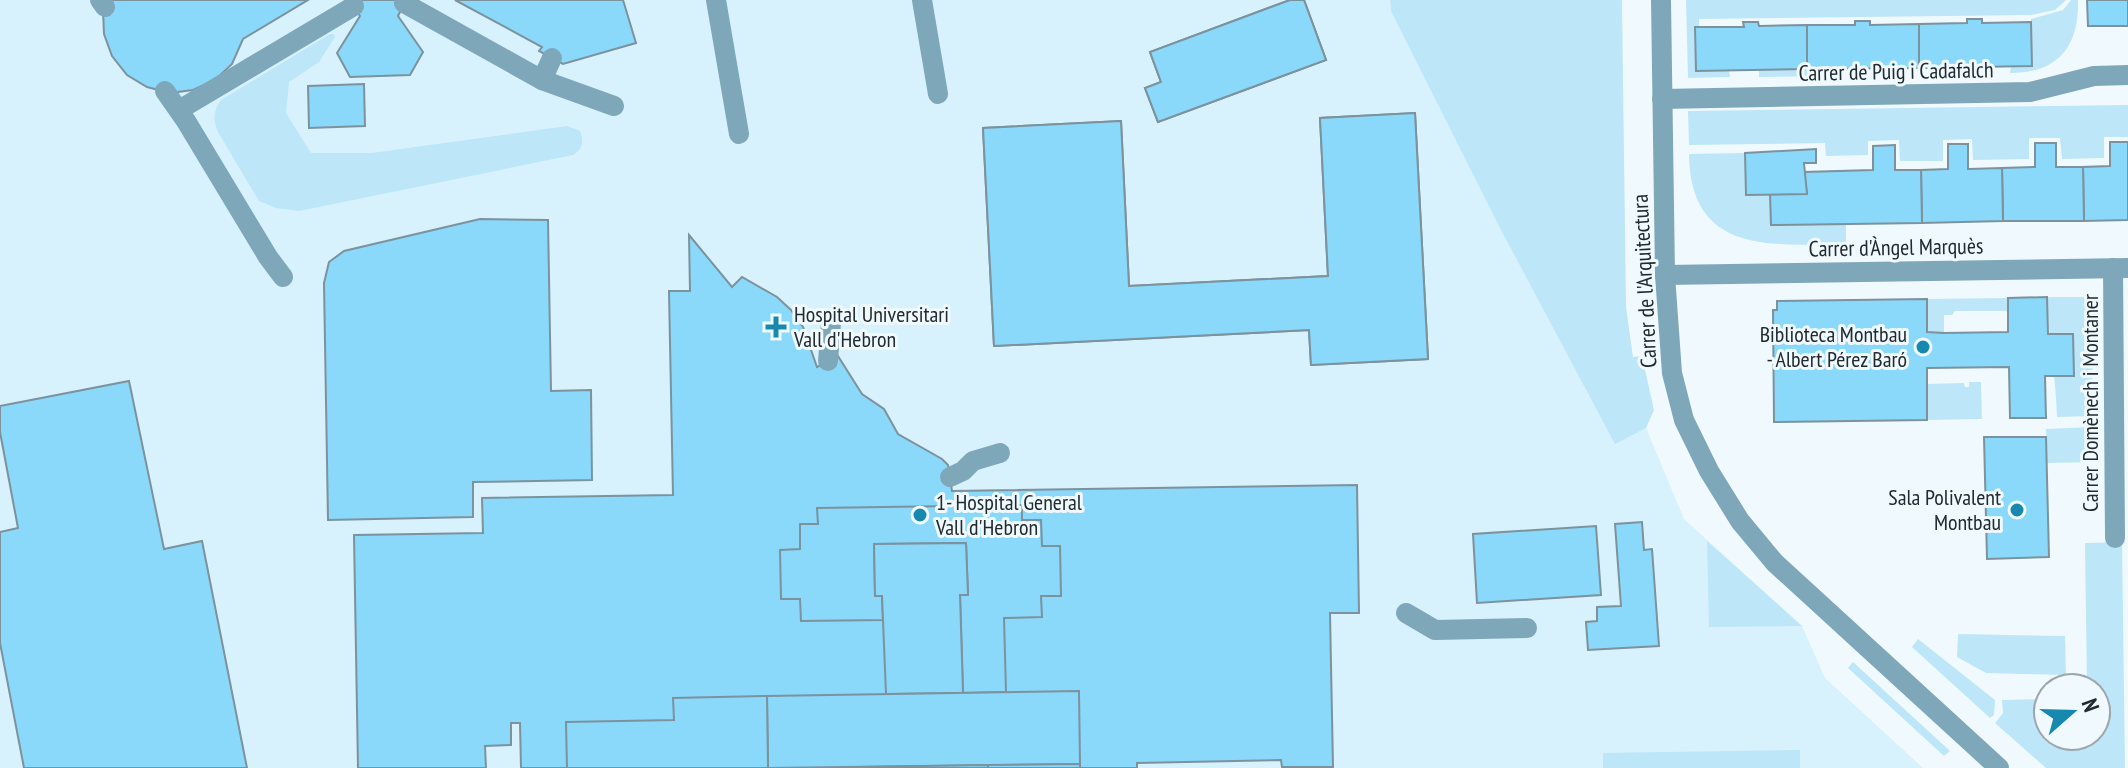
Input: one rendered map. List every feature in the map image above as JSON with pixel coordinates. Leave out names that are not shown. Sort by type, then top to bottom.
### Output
[{"type":"street","points":[[716,0],[739,134]]},
{"type":"street","points":[[922,0],[938,94]]},
{"type":"street","name":"Carrer de l'Arquitectura","points":[[1661,0],[1665,275],[1672,373],[1684,420],[1709,471],[1740,521],[1775,563],[1999,768]]},
{"type":"street","points":[[404,3],[542,80],[614,106]]},
{"type":"street","points":[[179,110],[354,6]]},
{"type":"street","points":[[542,80],[552,58]]},
{"type":"street","name":"Carrer de Puig i Cadafalch","points":[[1662,99],[2030,92],[2094,76],[2128,75]]},
{"type":"street","points":[[165,91],[283,277]]},
{"type":"street","name":"Carrer d'Àngel Marquès","points":[[1665,275],[2121,268]]},
{"type":"street","name":"Carrer Domènech i Montaner","points":[[2115,538],[2121,434],[2121,268]]},
{"type":"street","points":[[828,361],[831,323]]},
{"type":"street","points":[[950,477],[963,471],[973,461],[1000,453]]},
{"type":"street","points":[[1406,613],[1435,630],[1527,628]]},
{"type":"shaded area","name":"Hospital Universitari Vall d'Hebron","points":[[0,0],[1390,0],[1391,11],[1615,443],[1646,428],[1684,519],[1802,626],[1825,678],[1923,768],[0,768]]},
{"type":"shaded area","points":[[1390,0],[1622,0],[1626,307],[1633,357],[1642,356],[1654,410],[1646,428],[1615,444],[1499,226],[1391,11]]},
{"type":"shaded area","points":[[1686,0],[2066,0],[2055,10],[2031,15],[1699,19],[1699,27],[1695,28],[1696,71],[1729,71],[1730,77],[1688,78]]},
{"type":"shaded area","points":[[2071,0],[2078,0],[2075,31],[2062,54],[2041,68],[2010,73],[2011,67],[2032,66],[2031,19],[2063,10]]},
{"type":"shaded area","points":[[330,34],[335,37],[319,62],[289,82],[286,113],[311,153],[372,153],[567,126],[580,131],[581,148],[573,155],[299,211],[276,208],[259,201],[218,132],[216,108],[221,100]]},
{"type":"shaded area","points":[[1833,69],[1834,76],[1759,77],[1759,70]]},
{"type":"shaded area","points":[[2128,105],[2128,137],[2104,137],[2104,158],[2062,159],[2060,138],[2029,138],[2029,159],[1973,160],[1972,139],[1943,140],[1943,161],[1900,161],[1899,140],[1868,141],[1868,155],[1826,156],[1825,143],[1689,145],[1688,111]]},
{"type":"shaded area","points":[[1745,153],[1746,195],[1770,194],[1846,224],[1846,244],[1764,243],[1740,237],[1720,227],[1704,211],[1693,187],[1689,154]]},
{"type":"shaded area","points":[[2047,297],[2092,297],[2093,416],[2057,417]]},
{"type":"shaded area","points":[[2008,298],[2008,311],[1955,311],[1952,315],[1944,315],[1944,333],[1927,332],[1927,299]]},
{"type":"shaded area","points":[[1969,382],[1981,382],[1982,419],[1927,420],[1927,384],[1964,383],[1965,387],[1969,387]]},
{"type":"shaded area","points":[[2092,427],[2093,462],[2047,463],[2046,429]]},
{"type":"shaded area","points":[[1707,541],[1802,626],[1709,627]]},
{"type":"shaded area","points":[[2122,542],[2125,768],[2046,768],[1995,723],[2003,713],[2002,700],[2032,699],[2032,752],[2112,752],[2112,672],[2087,672],[2085,543]]},
{"type":"shaded area","points":[[1958,634],[2065,636],[2066,672],[1986,673],[1957,657]]},
{"type":"shaded area","points":[[1918,639],[1995,700],[1994,715],[1990,718],[1912,647]]},
{"type":"shaded area","points":[[1853,662],[1950,751],[1944,756],[1848,668]]},
{"type":"shaded area","points":[[1800,750],[1800,768],[1603,768],[1603,753]]},
{"type":"building","points":[[107,0],[308,0],[243,39],[232,64],[215,80],[193,90],[170,93],[147,87],[127,75],[112,56],[104,34],[103,10]]},
{"type":"building","points":[[350,0],[406,0],[398,16],[423,52],[410,75],[350,77],[337,53],[360,16]]},
{"type":"building","points":[[455,0],[623,0],[636,43],[563,64],[539,51],[542,47]]},
{"type":"building","points":[[1290,0],[1304,0],[1326,60],[1158,122],[1145,88],[1161,82],[1150,52]]},
{"type":"building","points":[[1290,0],[1304,0],[1326,60],[1158,122],[1145,88],[1161,82],[1150,52]]},
{"type":"building","points":[[2087,0],[2128,0],[2128,26],[2088,26]]},
{"type":"building","points":[[1967,19],[1982,19],[1982,23],[2031,22],[2032,66],[1919,68],[1919,24],[1967,23]]},
{"type":"building","points":[[1855,21],[1870,21],[1870,25],[1919,24],[1919,68],[1807,69],[1807,25],[1855,25]]},
{"type":"building","points":[[1743,22],[1758,22],[1759,26],[1807,25],[1807,69],[1696,71],[1695,27],[1744,27]]},
{"type":"building","points":[[364,84],[365,126],[309,128],[308,86]]},
{"type":"building","points":[[1415,113],[1428,359],[1311,365],[1309,330],[994,346],[983,128],[1121,121],[1129,286],[1328,276],[1320,118]]},
{"type":"building","points":[[1415,113],[1428,359],[1311,365],[1309,330],[994,346],[983,128],[1121,121],[1129,286],[1328,276],[1320,118]]},
{"type":"building","points":[[2110,142],[2128,142],[2128,220],[2084,221],[2083,167],[2110,166]]},
{"type":"building","points":[[2035,143],[2056,143],[2056,167],[2083,167],[2084,221],[2003,221],[2002,168],[2035,167]]},
{"type":"building","points":[[1948,144],[1968,144],[1968,169],[2002,168],[2003,221],[1922,223],[1921,170],[1948,169]]},
{"type":"building","points":[[1895,145],[1895,170],[1921,170],[1922,223],[1771,225],[1770,194],[1807,194],[1804,172],[1873,170],[1873,146]]},
{"type":"building","points":[[1816,149],[1816,163],[1804,163],[1807,194],[1746,195],[1745,153]]},
{"type":"building","points":[[480,219],[548,220],[551,391],[591,390],[592,480],[473,482],[473,517],[328,520],[324,283],[329,262],[344,251]]},
{"type":"building","name":"1- Hospital General Vall d'Hebron","points":[[689,235],[732,287],[742,277],[777,297],[791,310],[803,327],[817,367],[838,356],[862,394],[884,409],[898,434],[948,465],[952,491],[1357,485],[1359,613],[1330,613],[1333,767],[1282,767],[1281,760],[1137,763],[1137,768],[521,768],[520,723],[511,723],[511,745],[485,746],[486,768],[358,768],[354,535],[483,533],[482,498],[673,495],[669,291],[690,291]]},
{"type":"building","name":"Biblioteca Montbau - Albert Pérez Baró","points":[[2047,297],[2048,334],[2073,334],[2074,376],[2045,376],[2046,418],[2010,418],[2009,367],[1927,368],[1927,420],[1774,422],[1773,310],[1777,310],[1777,301],[1927,299],[1927,332],[1944,333],[2008,332],[2008,298]]},
{"type":"building","points":[[129,381],[164,549],[202,541],[247,768],[24,768],[0,643],[0,532],[18,528],[0,432],[0,406]]},
{"type":"building","name":"Sala Polivalent Montbau","points":[[1984,437],[2046,437],[2049,557],[1987,559]]},
{"type":"building","points":[[1022,505],[1022,520],[1041,520],[1042,546],[1060,546],[1061,596],[1041,596],[1042,617],[1004,618],[1006,692],[963,693],[960,595],[968,595],[966,543],[874,544],[875,596],[882,596],[883,620],[801,621],[800,599],[781,599],[780,550],[800,549],[800,524],[818,524],[817,508]]},
{"type":"building","points":[[1642,522],[1644,550],[1652,549],[1659,646],[1588,650],[1586,622],[1597,621],[1597,607],[1621,606],[1615,524]]},
{"type":"building","points":[[1596,526],[1601,595],[1477,603],[1473,534]]},
{"type":"building","points":[[966,543],[968,595],[960,595],[963,693],[886,694],[882,596],[875,596],[874,544]]},
{"type":"building","points":[[1079,691],[1080,764],[768,768],[767,696]]},
{"type":"building","points":[[767,696],[768,768],[567,768],[566,722],[674,720],[673,698]]},
{"type":"building","points":[[1080,764],[1080,768],[988,768],[988,765]]},
{"type":"building","points":[[988,765],[988,768],[861,768],[861,767]]},
{"type":"place","name":"Hospital Universitari Vall d'Hebron","points":[[776,327]]},
{"type":"place","name":"Biblioteca Montbau - Albert Pérez Baró","points":[[1923,347]]},
{"type":"place","name":"Sala Polivalent Montbau","points":[[2017,510]]},
{"type":"place","name":"1- Hospital General Vall d'Hebron","points":[[920,515]]}]
